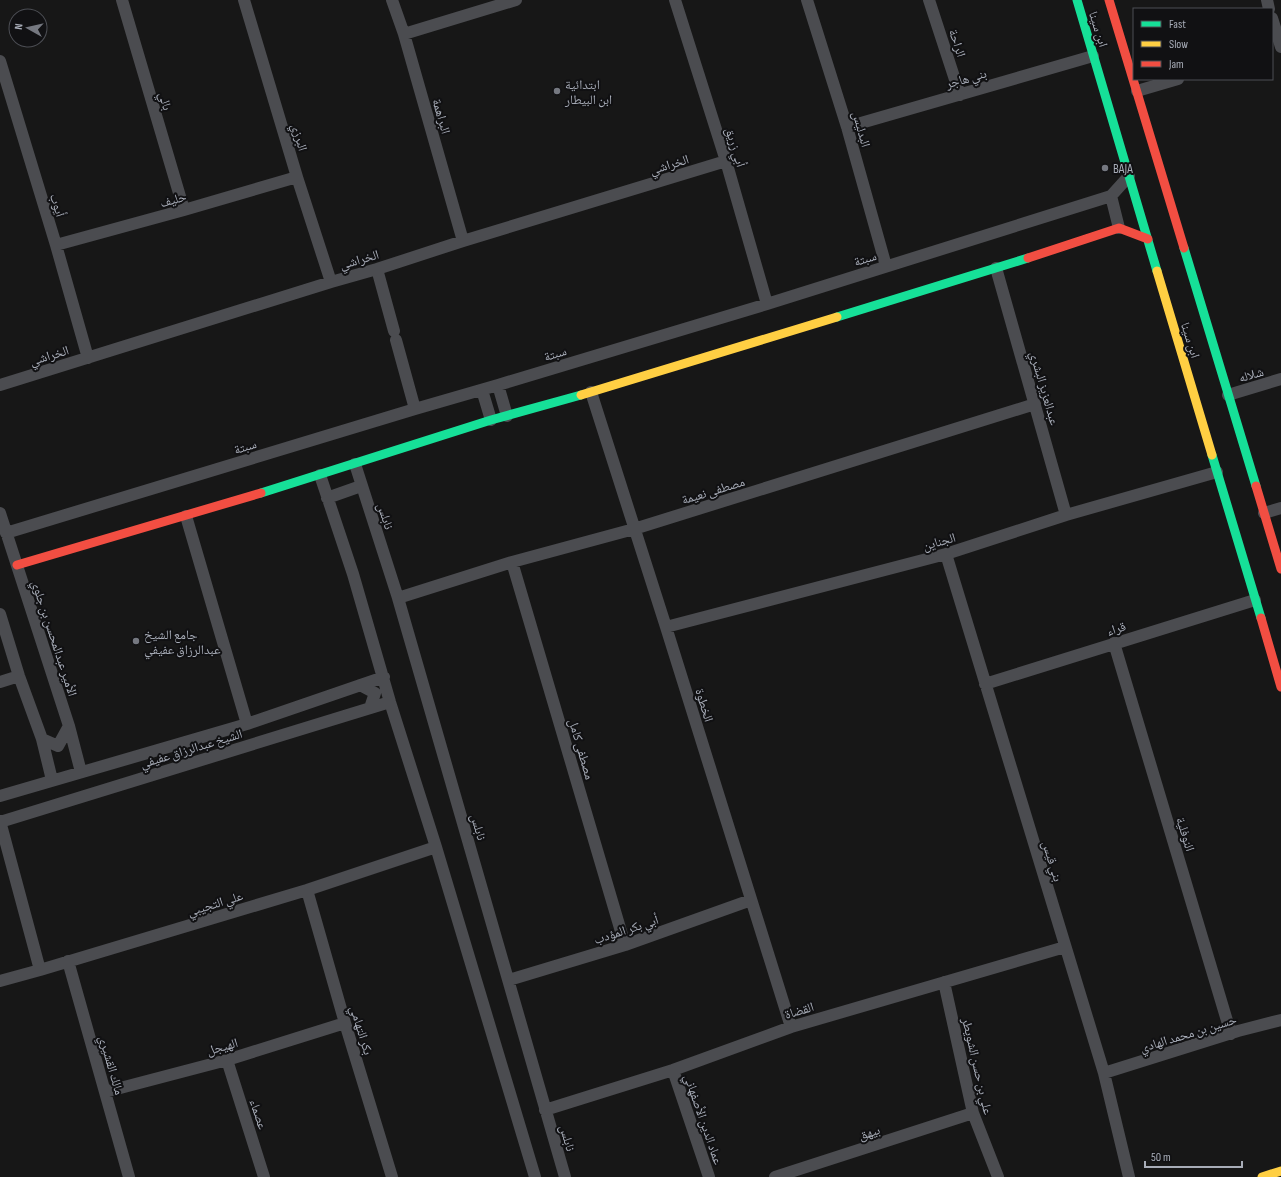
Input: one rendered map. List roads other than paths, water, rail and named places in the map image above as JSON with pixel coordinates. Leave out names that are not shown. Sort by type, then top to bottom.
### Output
[{"type":"street","name":"بالي","points":[[122,0],[184,210]]},
{"type":"street","name":"البرزي","points":[[244,0],[296,177],[331,282]]},
{"type":"street","name":"البراهمة","points":[[392,0],[404,34],[463,241]]},
{"type":"street","points":[[404,34],[516,0]]},
{"type":"street","name":"أبي زريق","points":[[675,0],[726,161],[767,304]]},
{"type":"street","name":"البدليس","points":[[807,0],[847,127],[886,266]]},
{"type":"street","name":"الراحة","points":[[929,0],[960,95]]},
{"type":"street","name":"ابن سينا","points":[[1077,0],[1281,687]]},
{"type":"street","name":"ابن سينا","points":[[1109,0],[1133,78]]},
{"type":"street","points":[[1273,21],[1281,48]]},
{"type":"street","name":"بني هاجر","points":[[847,127],[1093,56]]},
{"type":"street","name":"أيوب","points":[[0,60],[56,245],[88,358]]},
{"type":"street","name":"ابن سينا","points":[[1134,80],[1281,569]]},
{"type":"street","points":[[1137,91],[1175,80]]},
{"type":"street","name":"الخراشي","points":[[0,385],[726,161]]},
{"type":"street","points":[[1119,228],[1111,196],[1129,176]]},
{"type":"street","name":"حليف","points":[[56,245],[184,210],[296,177]]},
{"type":"street","name":"سبتة","points":[[6,533],[767,304],[1111,196]]},
{"type":"street","points":[[16,565],[186,516],[491,420],[591,392],[996,268],[1119,228],[1148,239]]},
{"type":"street","name":"عبدالعزيز البشري","points":[[996,268],[1066,515]]},
{"type":"street","points":[[377,269],[415,409]]},
{"type":"street","name":"شلاله","points":[[1228,395],[1281,379]]},
{"type":"street","points":[[498,385],[507,416]]},
{"type":"street","points":[[482,390],[491,420]]},
{"type":"street","name":"الخطوة","points":[[591,392],[791,1026]]},
{"type":"street","name":"مصطفى نعيمة","points":[[398,598],[512,562],[634,529],[1035,404]]},
{"type":"street","name":"نابلس","points":[[355,464],[398,598],[565,1177]]},
{"type":"street","name":"الجناين","points":[[666,627],[946,554],[1066,515],[1217,472]]},
{"type":"street","points":[[320,475],[353,574],[390,702],[436,847],[535,1177]]},
{"type":"street","points":[[328,498],[361,486]]},
{"type":"street","points":[[1264,514],[1281,508]]},
{"type":"street","name":"الأمير عبدالمحسن بن جلوي","points":[[0,513],[70,726],[81,772]]},
{"type":"street","points":[[186,516],[247,724]]},
{"type":"street","name":"بني قيس","points":[[946,554],[1104,1074],[1129,1177]]},
{"type":"street","name":"مصطفى كامل","points":[[512,562],[625,945]]},
{"type":"street","name":"قراء","points":[[985,684],[1255,600]]},
{"type":"street","points":[[0,614],[19,676],[42,739],[52,780]]},
{"type":"street","name":"النوفلية","points":[[1114,643],[1231,1034]]},
{"type":"street","points":[[0,682],[19,676]]},
{"type":"street","name":"الشيخ عبدالرزاق عفيفي","points":[[0,796],[247,724],[384,677]]},
{"type":"street","points":[[360,685],[375,693],[370,708]]},
{"type":"street","name":"الشيخ عبدالرزاق عفيفي","points":[[0,822],[390,702]]},
{"type":"street","points":[[42,739],[58,746],[70,726]]},
{"type":"street","points":[[0,822],[40,970]]},
{"type":"street","name":"علي التجيبي","points":[[0,981],[307,890],[436,847]]},
{"type":"street","name":"بكر التهامي","points":[[307,890],[345,1023],[392,1177]]},
{"type":"street","name":"أبي بكر المؤدب","points":[[509,980],[625,945],[751,900]]},
{"type":"street","name":"القضاة","points":[[545,1110],[673,1070],[791,1026],[1065,948]]},
{"type":"street","name":"مالك القشيري","points":[[68,961],[129,1177]]},
{"type":"street","name":"علي بن حسن الشويطر","points":[[944,982],[973,1113],[998,1177]]},
{"type":"street","name":"حسين بن محمد الهادي","points":[[1104,1074],[1281,1020]]},
{"type":"street","name":"الهيجل","points":[[105,1092],[227,1060],[345,1023]]},
{"type":"street","name":"عصماء","points":[[227,1060],[264,1177]]},
{"type":"street","name":"عماد الدين الأصفهاني","points":[[673,1070],[709,1177]]},
{"type":"street","name":"بيهق","points":[[775,1177],[973,1113]]},
{"type":"street","points":[[1262,1177],[1281,1171]]},
{"type":"place","name":"ابتدائية ابن البيطار","points":[[557,91]]},
{"type":"place","name":"BAJA","points":[[1105,168]]},
{"type":"place","name":"جامع الشيخ عبدالرزاق عفيفي","points":[[136,641]]}]
